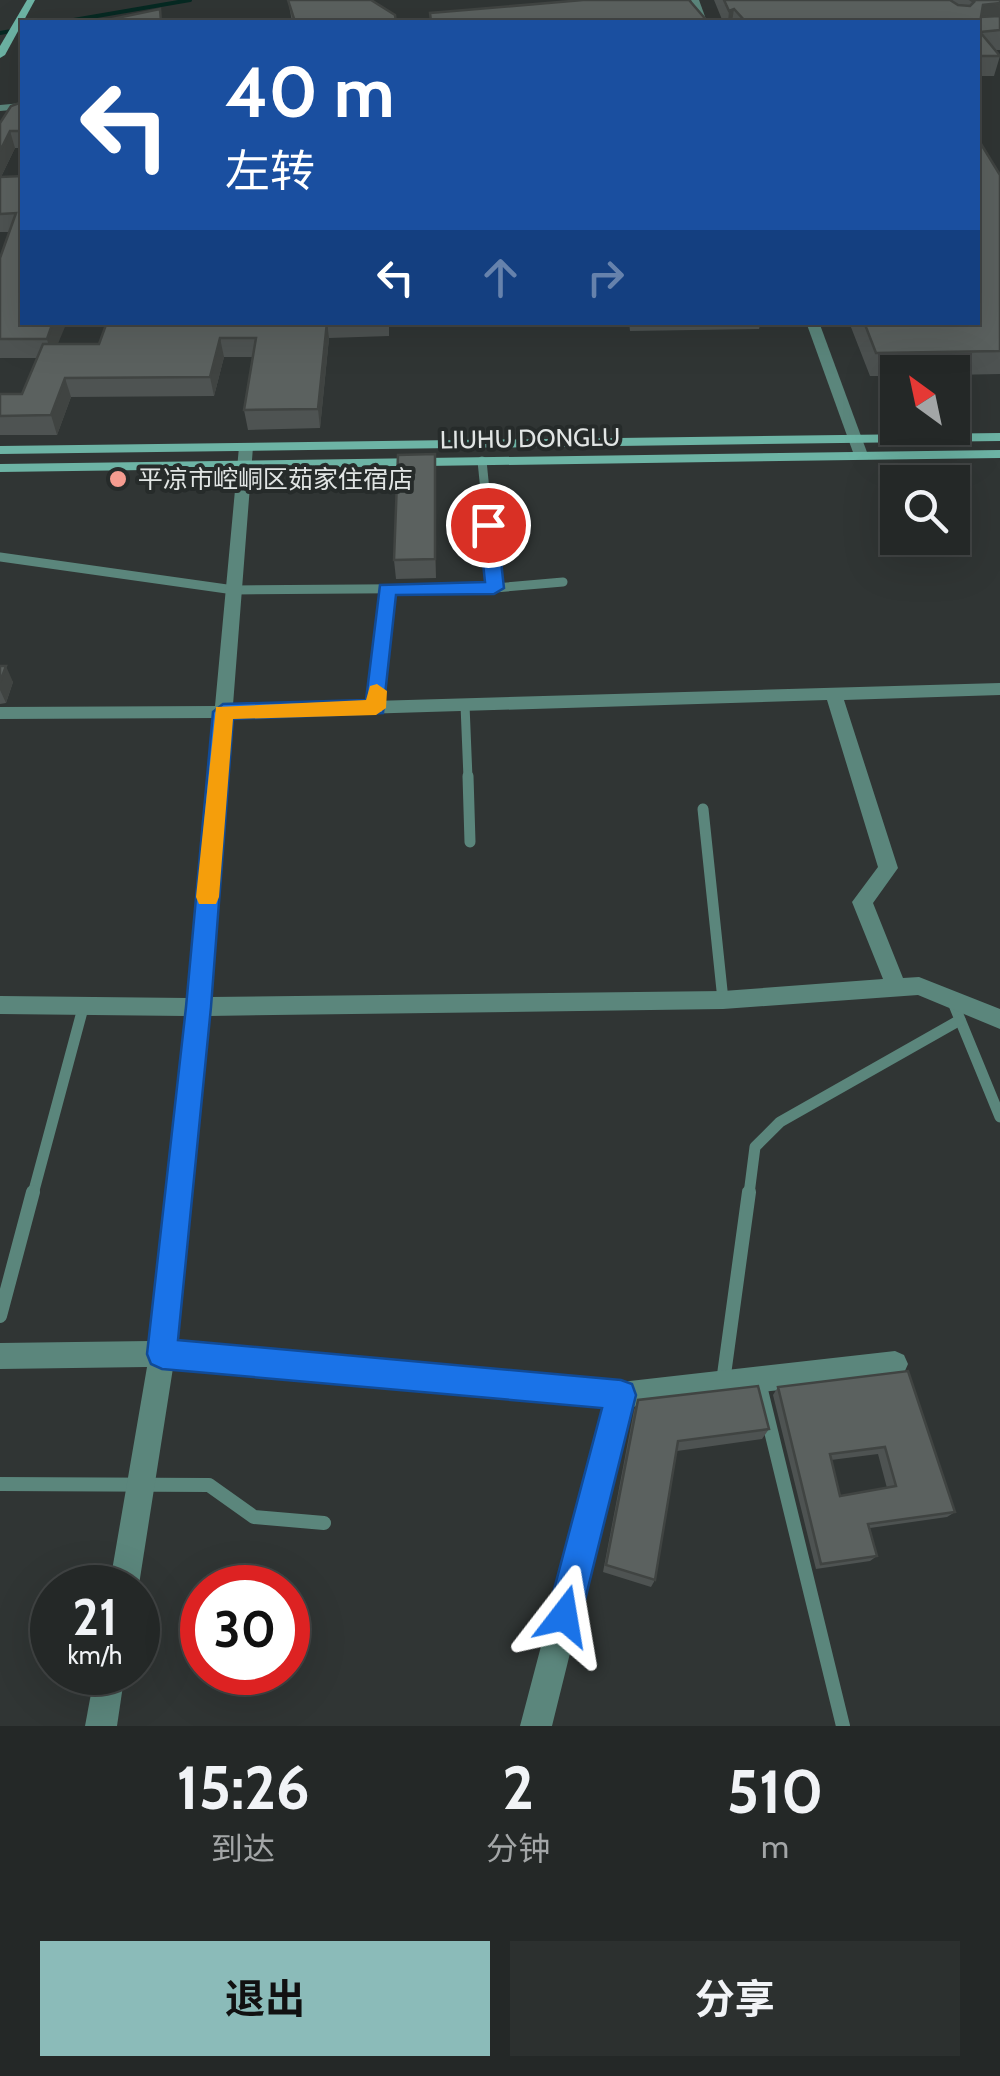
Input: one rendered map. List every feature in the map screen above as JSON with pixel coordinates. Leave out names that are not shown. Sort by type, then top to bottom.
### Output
[{"type":"main road","points":[[0,55],[28,1]]},
{"type":"main road","points":[[0,30],[28,1]]},
{"type":"main road","name":"LIUHU DONGLU","points":[[0,468],[244,456],[1000,437]]},
{"type":"main road","name":"LIUHU DONGLU","points":[[0,450],[482,461],[1000,454]]},
{"type":"street","points":[[813,325],[861,455]]},
{"type":"street","points":[[128,1565],[162,1354],[198,1007],[244,456]]},
{"type":"street","points":[[0,713],[223,712],[1000,689]]},
{"type":"street","points":[[833,692],[888,868],[862,902],[896,986]]},
{"type":"street","points":[[0,1005],[83,1008],[723,1000],[919,986],[956,1010],[1000,1019]]},
{"type":"street","points":[[0,1356],[162,1354],[621,1395],[895,1364]]},
{"type":"street","points":[[536,1726],[621,1395]]},
{"type":"street","points":[[101,1726],[106,1695]]},
{"type":"lane","points":[[482,461],[494,588]]},
{"type":"lane","points":[[0,558],[26,558],[234,590],[494,588],[563,582]]},
{"type":"lane","points":[[376,708],[387,589]]},
{"type":"lane","points":[[465,705],[470,842]]},
{"type":"lane","points":[[703,809],[723,1000]]},
{"type":"lane","points":[[0,1316],[83,1008]]},
{"type":"lane","points":[[723,1383],[755,1148],[780,1122],[956,1010],[1000,1117]]},
{"type":"lane","points":[[759,1380],[843,1726]]},
{"type":"lane","points":[[0,1484],[209,1485],[254,1517],[324,1524]]},
{"type":"building","points":[[288,0],[371,0],[395,15],[396,20],[294,20]]},
{"type":"building","points":[[583,0],[689,0],[706,20],[431,20],[430,13]]},
{"type":"building","points":[[724,0],[950,0],[970,6],[974,2],[971,0],[1000,0],[983,5],[981,17],[1000,16],[1000,30],[980,32],[980,20],[744,20],[734,9],[729,11]]},
{"type":"building","points":[[160,9],[161,20],[112,19]]},
{"type":"building","points":[[980,32],[1000,56],[980,56]]},
{"type":"building","points":[[20,103],[20,131],[10,131],[0,151],[0,123],[11,106]]},
{"type":"building","points":[[980,142],[1000,175],[1000,351],[876,353],[865,325],[980,325]]},
{"type":"building","points":[[20,176],[20,325],[52,325],[47,339],[0,339],[0,258],[16,213],[0,214],[0,177]]},
{"type":"building","points":[[106,325],[327,325],[318,409],[244,410],[256,338],[220,338],[210,377],[65,378],[51,415],[0,416],[0,394],[22,394],[43,344],[99,344]]},
{"type":"building","points":[[435,454],[435,559],[394,560],[398,455]]},
{"type":"building","points":[[908,1371],[955,1512],[868,1524],[877,1556],[821,1564],[778,1387]],"holes":[[[885,1447],[896,1486],[840,1496],[830,1454]]]},
{"type":"building","points":[[758,1386],[769,1429],[678,1441],[655,1580],[606,1565],[638,1400]]},
{"type":"waterway","points":[[74,20],[190,0]]},
{"type":"waterway","points":[[0,33],[20,29]]},
{"type":"slow traffic","points":[[207,897],[223,712],[376,708],[377,691]]},
{"type":"place","name":"平凉市崆峒区茹家住宿店","points":[[118,479]]},
{"type":"route","points":[[488,525],[494,588],[387,589],[376,708],[223,712],[198,1007],[162,1354],[621,1395],[564,1616]]}]
